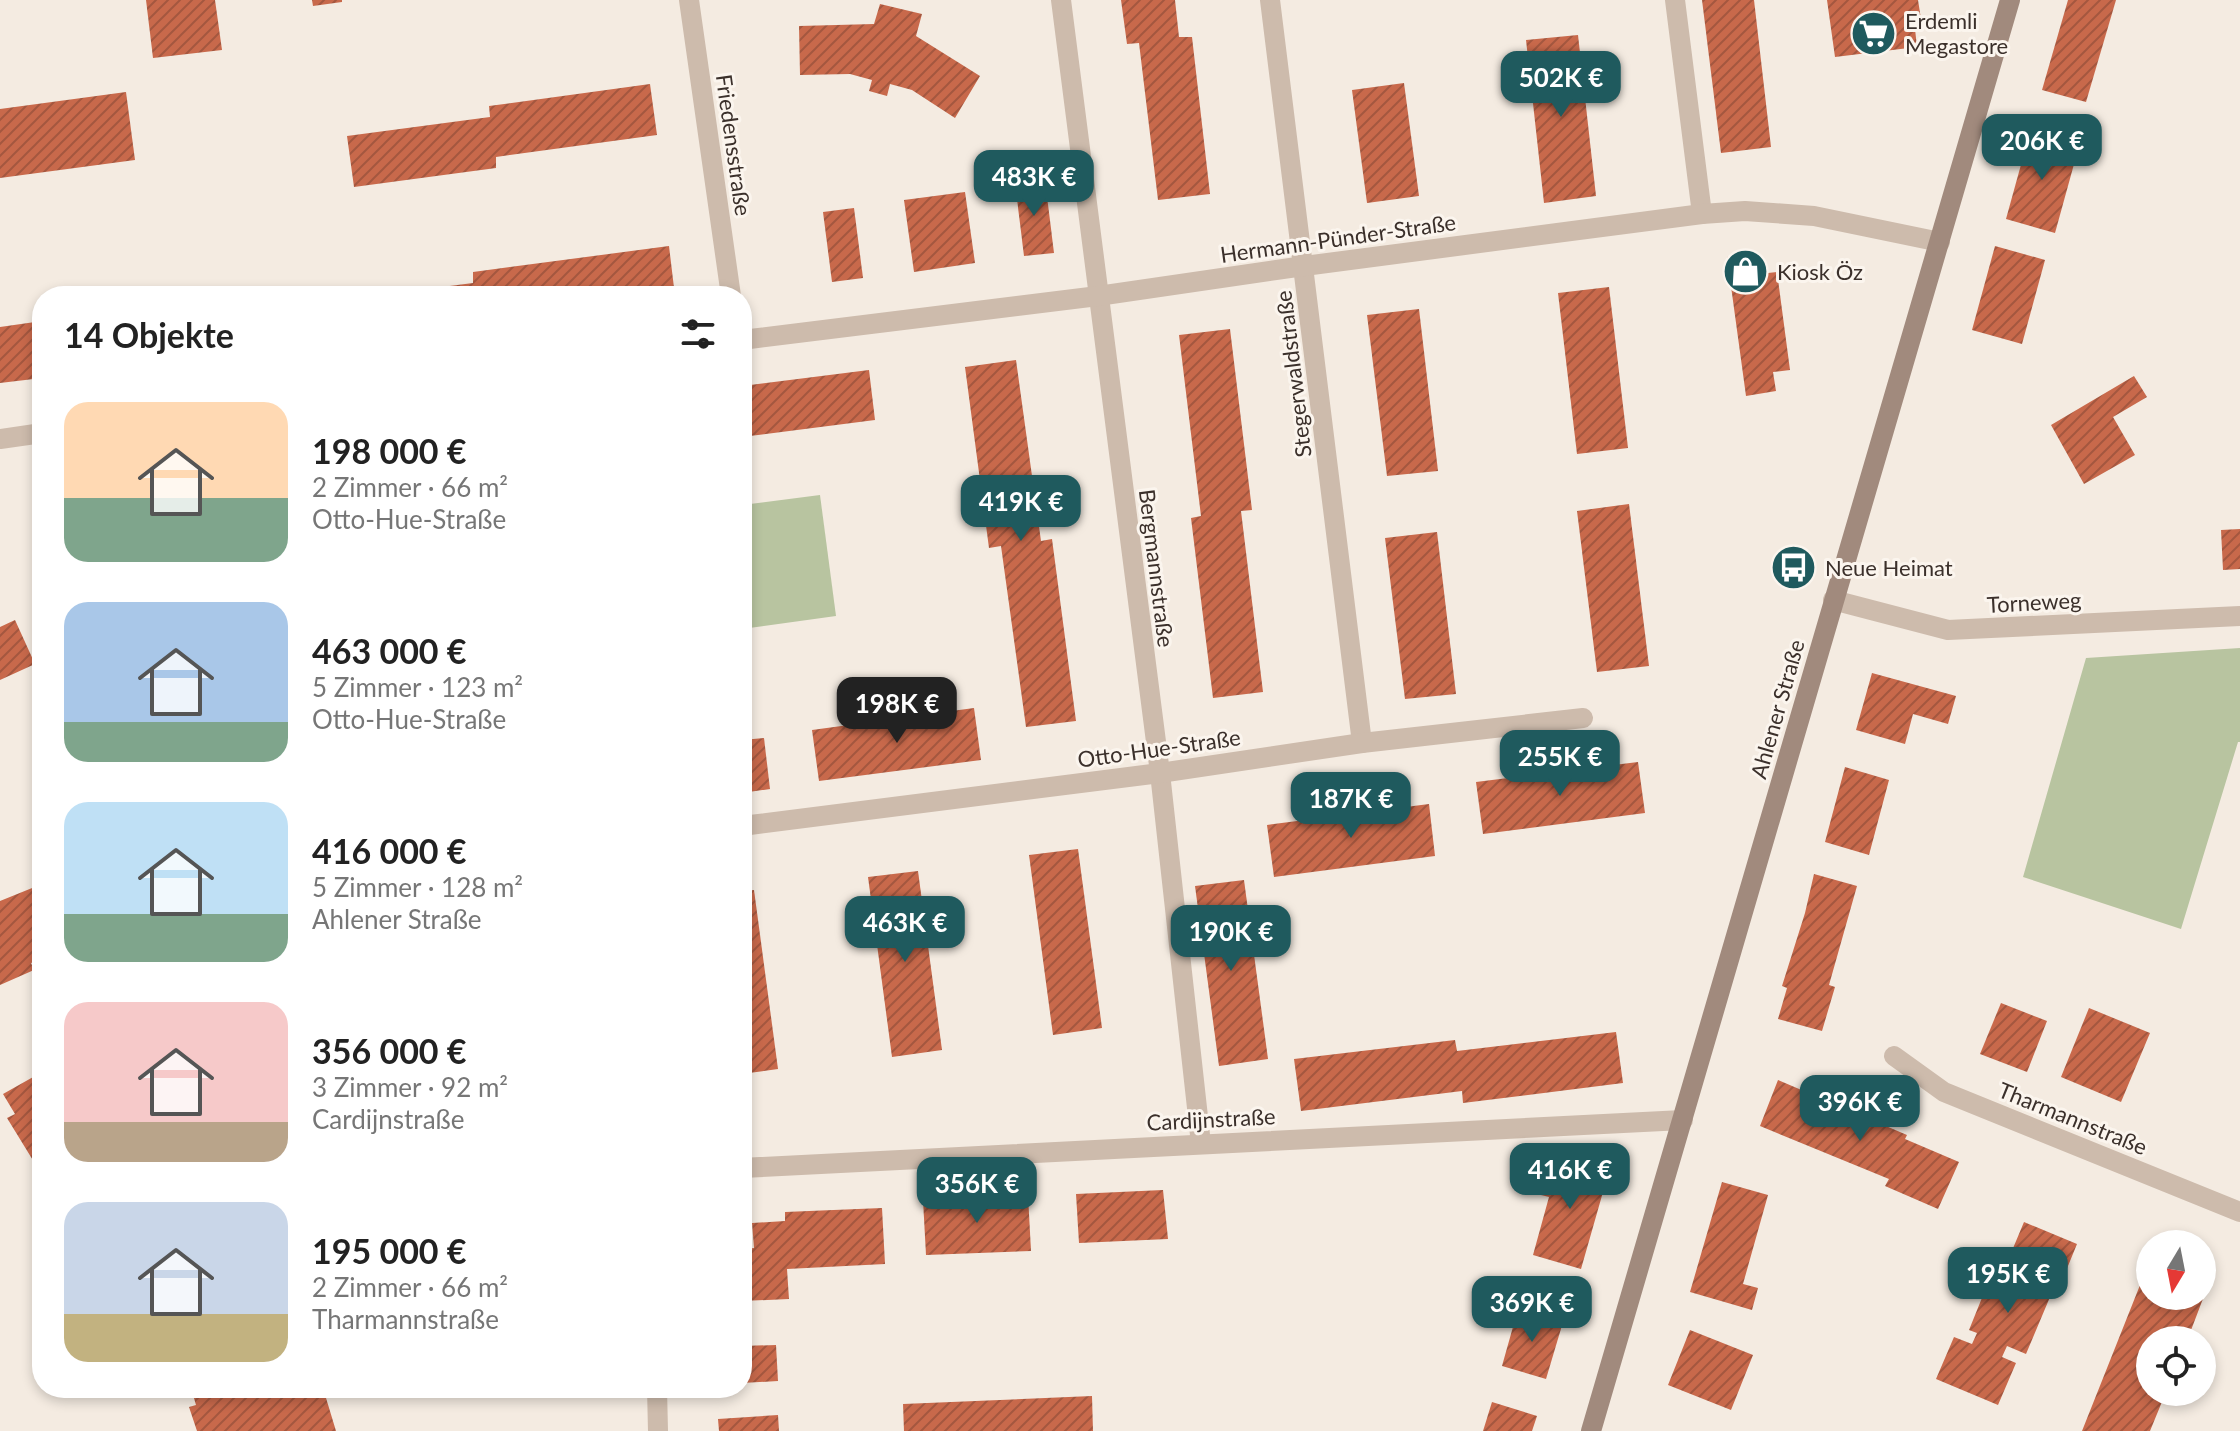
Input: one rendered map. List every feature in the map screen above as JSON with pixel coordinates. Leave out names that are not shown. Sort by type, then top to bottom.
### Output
[{"type":"main road","name":"Ahlener Straße","points":[[1591,1431],[2010,0]]},
{"type":"street","name":"Friedensstraße","points":[[689,0],[730,286]]},
{"type":"street","name":"Bergmannstraße","points":[[1061,0],[1160,773],[1201,1144]]},
{"type":"street","name":"Stegerwaldstraße","points":[[1270,0],[1362,743]]},
{"type":"street","points":[[1675,0],[1702,214]]},
{"type":"street","name":"Hermann-Pünder-Straße","points":[[752,339],[1098,296],[1702,214],[1745,211],[1814,216],[1940,242]]},
{"type":"street","points":[[0,439],[32,434]]},
{"type":"street","name":"Torneweg","points":[[1833,600],[1948,630],[2240,616]]},
{"type":"street","name":"Otto-Hue-Straße","points":[[752,825],[1160,773],[1362,743],[1583,718]]},
{"type":"street","name":"Tharmannstraße","points":[[1894,1056],[1944,1092],[2240,1212]]},
{"type":"street","name":"Cardijnstraße","points":[[752,1167],[1683,1120]]},
{"type":"street","points":[[657,1398],[658,1431]]},
{"type":"green space","points":[[820,495],[836,616],[752,628],[752,504]]},
{"type":"green space","points":[[2240,648],[2240,742],[2181,929],[2023,877],[2086,658]]},
{"type":"building","points":[[146,0],[215,0],[222,50],[153,58]]},
{"type":"building","points":[[312,0],[342,0],[342,2],[313,6]]},
{"type":"building","points":[[1121,0],[1175,0],[1179,37],[1192,37],[1210,194],[1158,200],[1139,43],[1127,44]]},
{"type":"building","points":[[1702,0],[1754,0],[1771,147],[1721,153]]},
{"type":"building","name":"Erdemli Megastore","points":[[1827,0],[1918,0],[1921,19],[1914,20],[1917,47],[1835,57]]},
{"type":"building","points":[[2068,0],[2116,0],[2086,102],[2042,90]]},
{"type":"building","points":[[880,4],[922,14],[916,36],[980,76],[955,118],[912,90],[890,84],[887,96],[869,91],[872,80],[850,74],[800,75],[799,26],[874,24]]},
{"type":"building","points":[[1578,35],[1596,196],[1544,203],[1526,40]]},
{"type":"building","points":[[1404,83],[1419,196],[1367,203],[1352,90]]},
{"type":"building","points":[[650,84],[657,135],[496,157],[496,168],[354,187],[347,136],[490,117],[489,106]]},
{"type":"building","points":[[126,92],[135,160],[0,178],[0,109]]},
{"type":"building","points":[[2030,132],[2079,146],[2055,233],[2006,219]]},
{"type":"building","points":[[1045,180],[1054,253],[1024,256],[1015,183]]},
{"type":"building","points":[[965,192],[975,263],[914,272],[904,200]]},
{"type":"building","points":[[854,208],[863,278],[832,282],[823,212]]},
{"type":"building","points":[[669,246],[674,286],[450,286],[473,283],[473,272]]},
{"type":"building","points":[[1995,246],[2045,260],[2022,344],[1972,330]]},
{"type":"building","points":[[1757,253],[1759,274],[1777,272],[1790,370],[1773,372],[1776,391],[1746,396],[1727,257]]},
{"type":"building","points":[[1609,287],[1628,448],[1577,454],[1558,293]]},
{"type":"building","points":[[1419,309],[1438,471],[1387,476],[1367,315]]},
{"type":"building","points":[[32,322],[32,379],[0,383],[0,327]]},
{"type":"building","points":[[1230,329],[1252,510],[1241,511],[1263,692],[1213,698],[1191,518],[1201,516],[1179,335]]},
{"type":"building","points":[[1016,360],[1041,541],[1052,539],[1076,721],[1026,727],[1001,546],[989,548],[965,367]]},
{"type":"building","points":[[869,370],[875,420],[752,436],[752,385]]},
{"type":"building","points":[[2134,376],[2147,397],[2113,417],[2135,455],[2084,484],[2051,425]]},
{"type":"building","points":[[1629,504],[1649,666],[1597,672],[1577,511]]},
{"type":"building","points":[[2240,529],[2240,569],[2223,570],[2221,530]]},
{"type":"building","points":[[1437,532],[1456,694],[1405,699],[1385,538]]},
{"type":"building","points":[[15,620],[32,657],[32,665],[0,680],[0,627]]},
{"type":"building","points":[[1872,673],[1956,696],[1948,724],[1913,714],[1905,744],[1856,730]]},
{"type":"building","points":[[974,708],[981,760],[819,781],[812,730]]},
{"type":"building","points":[[764,738],[770,789],[752,792],[752,739]]},
{"type":"building","points":[[1638,762],[1645,813],[1483,834],[1476,782]]},
{"type":"building","points":[[1845,767],[1889,780],[1869,855],[1825,842]]},
{"type":"building","points":[[1429,804],[1435,856],[1274,877],[1267,825]]},
{"type":"building","points":[[1078,849],[1102,1028],[1053,1035],[1029,855]]},
{"type":"building","points":[[918,871],[942,1050],[892,1057],[868,877]]},
{"type":"building","points":[[1814,874],[1857,886],[1829,985],[1835,987],[1822,1031],[1778,1019],[1787,988],[1782,986]]},
{"type":"building","points":[[1244,880],[1268,1059],[1219,1066],[1195,886]]},
{"type":"building","points":[[32,888],[32,971],[0,985],[0,901]]},
{"type":"building","points":[[752,890],[778,1069],[752,1073]]},
{"type":"building","points":[[2001,1003],[2047,1021],[2027,1072],[1980,1054]]},
{"type":"building","points":[[2089,1008],[2150,1033],[2121,1102],[2061,1077]]},
{"type":"building","points":[[1616,1032],[1623,1083],[1463,1103],[1462,1091],[1301,1111],[1294,1059],[1455,1040],[1457,1051]]},
{"type":"building","points":[[32,1078],[32,1159],[7,1118],[15,1114],[3,1094]]},
{"type":"building","points":[[1778,1080],[1907,1135],[1905,1139],[1959,1162],[1938,1209],[1885,1186],[1889,1179],[1760,1126]]},
{"type":"building","points":[[1552,1156],[1609,1171],[1581,1269],[1533,1255],[1549,1197],[1541,1195]]},
{"type":"building","points":[[1722,1182],[1768,1195],[1743,1284],[1758,1288],[1752,1310],[1690,1292]]},
{"type":"building","points":[[1163,1190],[1168,1239],[1079,1243],[1076,1194]]},
{"type":"building","points":[[1028,1195],[1031,1251],[926,1255],[923,1200]]},
{"type":"building","points":[[882,1208],[885,1264],[787,1269],[789,1299],[752,1301],[752,1223],[785,1221],[785,1212]]},
{"type":"building","points":[[2024,1222],[2077,1244],[2059,1288],[2049,1284],[2044,1294],[2050,1297],[2026,1354],[2007,1346],[2002,1357],[2016,1363],[1998,1405],[1936,1379],[1954,1337],[1972,1344],[1977,1333],[1969,1330],[1992,1273],[2014,1281],[2018,1270],[2006,1265]]},
{"type":"building","points":[[2136,1295],[2136,1310],[2199,1310],[2193,1326],[2136,1326],[2136,1406],[2160,1406],[2150,1431],[2082,1431]]},
{"type":"building","points":[[1518,1309],[1563,1322],[1546,1379],[1502,1366]]},
{"type":"building","points":[[1690,1330],[1753,1355],[1731,1410],[1668,1385]]},
{"type":"building","points":[[776,1345],[778,1381],[752,1382],[752,1346]]},
{"type":"building","points":[[1092,1396],[1093,1431],[904,1431],[903,1404]]},
{"type":"building","points":[[194,1398],[326,1398],[336,1431],[197,1431],[189,1407],[196,1405]]},
{"type":"building","points":[[1492,1402],[1537,1416],[1532,1431],[1483,1431]]},
{"type":"building","points":[[778,1415],[779,1431],[719,1431],[718,1419]]},
{"type":"place","name":"Erdemli Megastore","points":[[1874,33]]},
{"type":"place","name":"Kiosk Öz","points":[[1746,271]]},
{"type":"place","name":"Neue Heimat","points":[[1794,567]]}]
